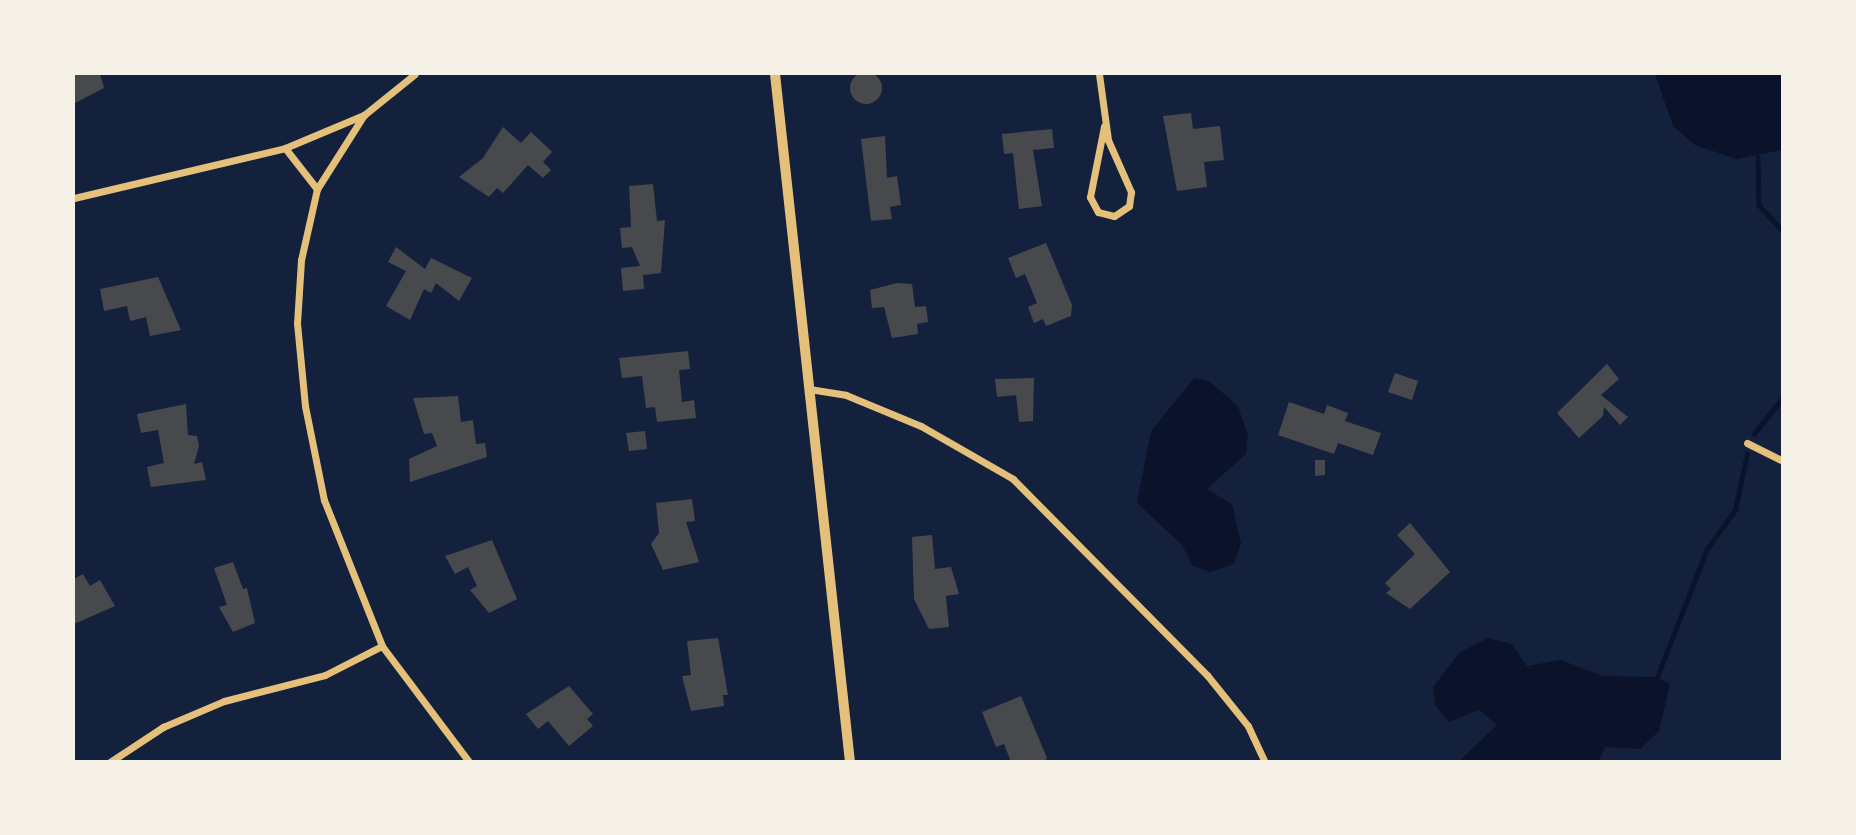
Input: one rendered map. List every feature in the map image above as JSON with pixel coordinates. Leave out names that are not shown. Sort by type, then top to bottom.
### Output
[{"type":"street","points":[[74,198],[285,148],[364,115],[415,74]]},
{"type":"street","points":[[775,74],[850,761]]},
{"type":"street","points":[[1099,74],[1104,126],[1090,197],[1098,212],[1114,216],[1129,206],[1131,192],[1104,126]]},
{"type":"street","points":[[364,115],[317,189],[300,278],[304,406],[324,500],[382,646],[469,761]]},
{"type":"street","points":[[285,148],[317,189]]},
{"type":"street","points":[[809,389],[846,395],[921,426],[1013,479],[1207,675],[1248,726],[1265,761]]},
{"type":"street","points":[[1747,443],[1783,461]]},
{"type":"street","points":[[110,761],[175,721],[224,701],[314,679],[382,646]]},
{"type":"water","points":[[1655,74],[1782,74],[1782,150],[1737,159],[1695,145],[1673,126]]},
{"type":"water","points":[[1194,378],[1209,381],[1238,406],[1248,436],[1246,454],[1207,489],[1232,504],[1241,543],[1234,564],[1210,572],[1193,566],[1182,545],[1137,503],[1151,431]]},
{"type":"water","points":[[1488,638],[1512,644],[1527,666],[1561,660],[1602,676],[1657,677],[1670,684],[1659,731],[1640,749],[1605,747],[1599,761],[1459,761],[1497,725],[1479,710],[1449,722],[1435,705],[1433,687],[1459,653]]},
{"type":"building","points":[[866,72],[877,77],[882,88],[877,99],[866,104],[855,99],[850,88],[855,77]]},
{"type":"building","points":[[74,74],[100,74],[104,88],[75,103]]},
{"type":"building","points":[[1191,113],[1193,129],[1220,126],[1224,160],[1204,162],[1207,187],[1177,191],[1163,116]]},
{"type":"building","points":[[503,127],[521,143],[531,132],[552,152],[543,162],[551,170],[543,178],[528,165],[503,193],[497,188],[489,197],[459,177],[483,158]]},
{"type":"building","points":[[1052,129],[1054,148],[1033,150],[1042,206],[1019,209],[1013,153],[1004,154],[1002,134]]},
{"type":"building","points":[[885,136],[887,178],[897,176],[901,205],[890,207],[892,219],[871,221],[861,139]]},
{"type":"building","points":[[653,184],[657,221],[665,220],[661,273],[643,275],[644,289],[623,291],[621,268],[640,266],[632,247],[622,248],[620,228],[631,227],[629,186]]},
{"type":"building","points":[[1046,243],[1072,305],[1071,316],[1046,326],[1043,319],[1034,323],[1028,307],[1037,303],[1025,274],[1016,278],[1008,258]]},
{"type":"building","points":[[396,247],[425,269],[431,258],[472,278],[459,301],[436,283],[431,293],[424,289],[410,320],[386,306],[406,271],[388,262]]},
{"type":"building","points":[[158,277],[181,330],[150,336],[146,317],[130,321],[127,306],[104,311],[100,289]]},
{"type":"building","points":[[897,283],[912,284],[915,307],[926,306],[928,322],[917,324],[918,334],[892,338],[884,307],[872,308],[870,290]]},
{"type":"building","points":[[688,351],[690,369],[679,370],[682,402],[694,400],[696,418],[657,422],[655,407],[646,408],[642,376],[622,378],[619,358]]},
{"type":"building","points":[[1607,364],[1619,379],[1601,395],[1628,417],[1620,425],[1604,407],[1603,416],[1579,438],[1557,413]]},
{"type":"building","points":[[1395,373],[1418,381],[1412,400],[1388,392]]},
{"type":"building","points":[[1034,378],[1033,421],[1019,422],[1016,395],[997,397],[995,379]]},
{"type":"building","points":[[458,396],[461,422],[473,420],[476,444],[485,443],[487,457],[410,482],[409,459],[437,446],[432,433],[424,434],[413,398]]},
{"type":"building","points":[[1289,402],[1324,414],[1327,405],[1348,413],[1345,421],[1381,433],[1373,455],[1338,443],[1334,454],[1278,435]]},
{"type":"building","points":[[186,404],[188,435],[197,436],[199,446],[194,464],[202,462],[206,480],[151,487],[147,467],[164,463],[158,430],[141,433],[137,414]]},
{"type":"building","points":[[645,431],[647,449],[629,451],[626,433]]},
{"type":"building","points":[[1315,460],[1325,460],[1325,475],[1315,476]]},
{"type":"building","points":[[692,499],[695,521],[686,522],[699,562],[663,570],[651,544],[659,533],[656,503]]},
{"type":"building","points":[[1410,523],[1450,572],[1410,609],[1386,593],[1391,589],[1385,583],[1415,554],[1397,535]]},
{"type":"building","points":[[932,535],[935,569],[951,567],[959,594],[946,596],[949,627],[929,629],[914,599],[912,537]]},
{"type":"building","points":[[492,540],[517,599],[489,613],[470,590],[477,586],[468,567],[455,574],[445,556]]},
{"type":"building","points":[[233,562],[243,589],[247,588],[255,623],[233,632],[219,607],[227,605],[214,568]]},
{"type":"building","points":[[83,574],[90,586],[100,580],[115,606],[74,624],[74,579]]},
{"type":"building","points":[[718,638],[728,695],[723,695],[724,706],[691,711],[682,676],[691,675],[687,641]]},
{"type":"building","points":[[569,686],[593,714],[587,719],[593,726],[569,746],[548,721],[538,729],[526,714]]},
{"type":"building","points":[[1021,696],[1047,758],[1044,762],[1011,762],[1004,744],[996,747],[982,712]]},
{"type":"waterway","points":[[1758,157],[1759,205],[1783,231]]},
{"type":"waterway","points":[[1754,434],[1783,397]]},
{"type":"waterway","points":[[1657,677],[1707,549],[1735,510],[1747,454]]}]
